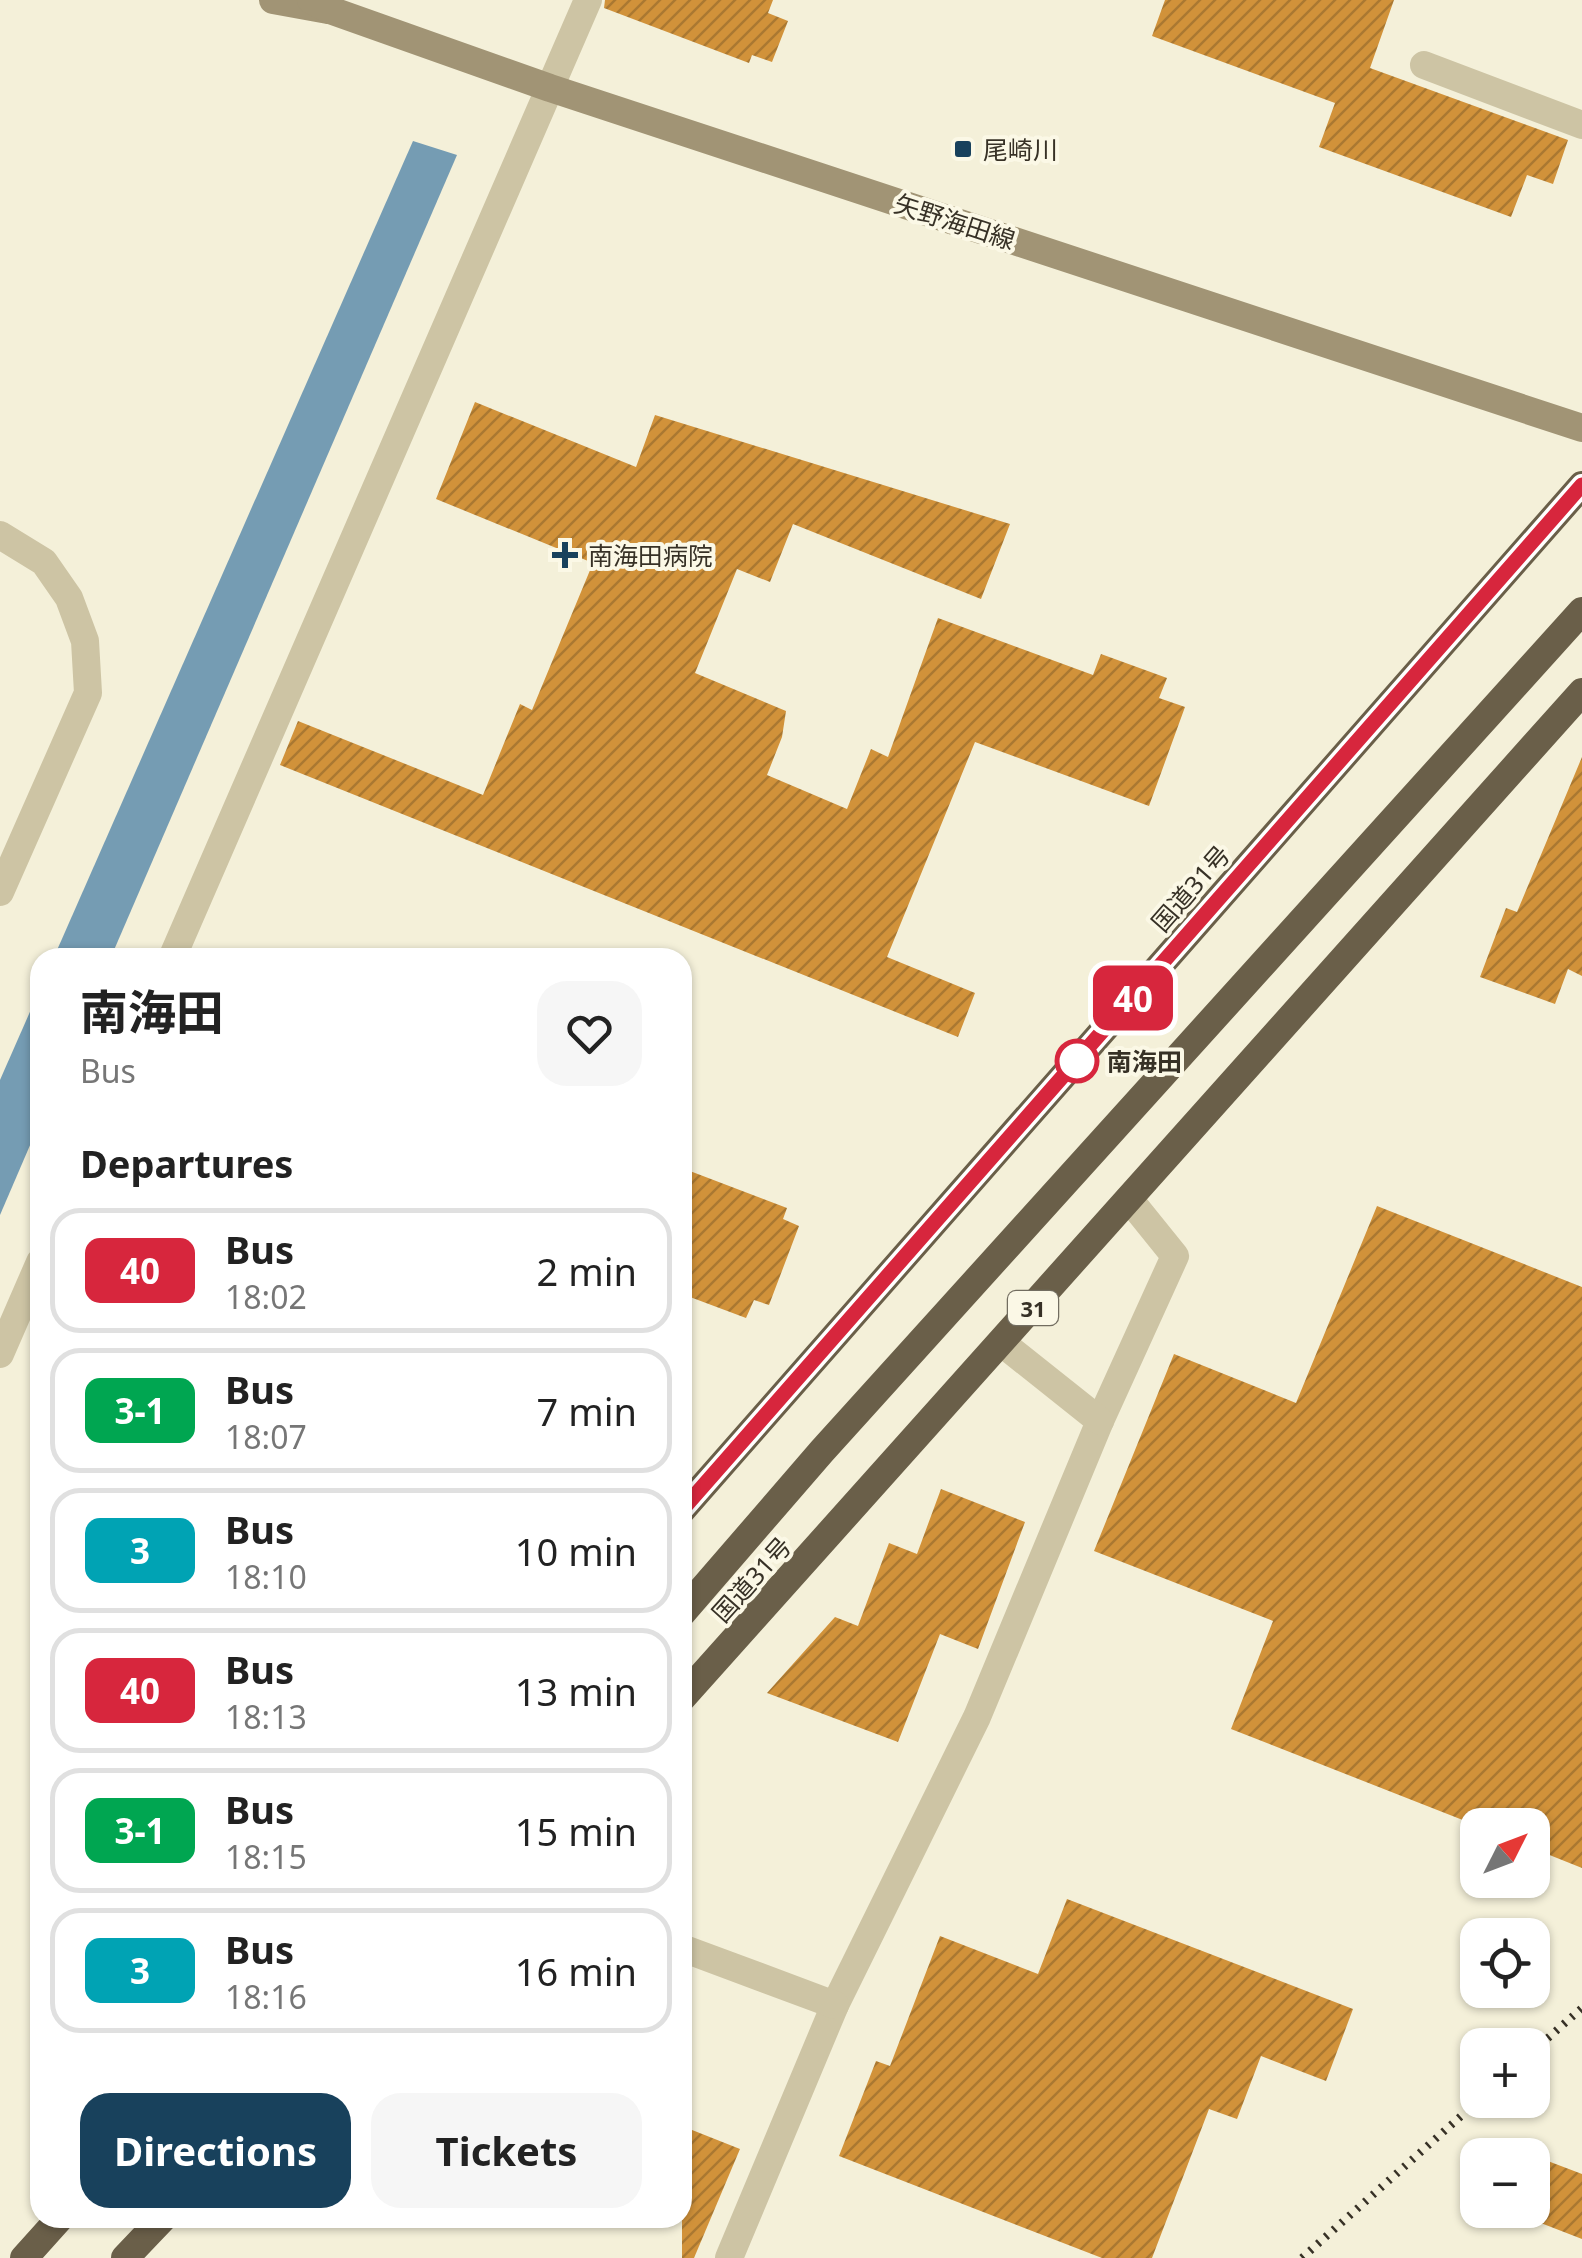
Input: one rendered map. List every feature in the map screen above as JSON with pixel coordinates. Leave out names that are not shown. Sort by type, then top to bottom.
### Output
[{"type":"highway","name":"国道31号","points":[[692,1499],[1582,485]]},
{"type":"highway","points":[[692,1600],[822,1451],[1582,611]]},
{"type":"highway","name":"国道31号","points":[[692,1687],[1582,692]]},
{"type":"highway","points":[[24,2258],[51,2228]]},
{"type":"main road","name":"矢野海田線","points":[[273,0],[320,5],[540,85],[1582,428]]},
{"type":"street","points":[[176,948],[540,85],[588,0]]},
{"type":"street","points":[[1424,65],[1582,125]]},
{"type":"street","points":[[0,535],[44,562],[69,598],[85,641],[88,692],[0,892]]},
{"type":"street","points":[[729,2258],[835,2005],[977,1717],[1100,1421],[1175,1256],[1130,1200]]},
{"type":"street","points":[[0,1354],[30,1285]]},
{"type":"street","points":[[1002,1343],[1100,1421]]},
{"type":"street","points":[[692,1952],[835,2005]]},
{"type":"water","points":[[413,141],[457,155],[115,948],[58,948]]},
{"type":"water","points":[[30,1012],[30,1145],[0,1215],[0,1080]]},
{"type":"building","points":[[605,0],[773,0],[768,13],[788,21],[772,62],[752,55],[749,63],[604,8]]},
{"type":"building","points":[[1165,0],[1394,0],[1370,68],[1568,140],[1553,184],[1527,175],[1511,217],[1319,147],[1335,103],[1152,36]]},
{"type":"building","points":[[475,402],[636,467],[655,415],[1010,524],[981,599],[793,524],[770,582],[737,569],[695,673],[786,711],[782,737],[767,775],[847,809],[871,749],[888,757],[938,618],[1093,675],[1101,654],[1167,678],[1159,698],[1185,707],[1149,806],[975,742],[887,957],[975,993],[958,1037],[280,765],[298,721],[483,795],[520,704],[532,710],[593,563],[436,499]]},
{"type":"building","points":[[1582,757],[1582,976],[1568,969],[1555,1004],[1480,977],[1506,908],[1517,912]]},
{"type":"building","points":[[692,1172],[787,1208],[783,1219],[799,1226],[769,1305],[754,1300],[746,1318],[692,1298]]},
{"type":"building","points":[[1377,1206],[1582,1287],[1582,1868],[1550,1855],[1550,1808],[1460,1808],[1460,1819],[1231,1729],[1273,1621],[1094,1551],[1174,1354],[1296,1403]]},
{"type":"building","points":[[941,1489],[1025,1522],[978,1649],[940,1634],[898,1742],[767,1693],[835,1617],[858,1626],[889,1543],[917,1554]]},
{"type":"building","points":[[1067,1899],[1353,2009],[1326,2081],[1261,2056],[1237,2119],[1209,2109],[1152,2258],[1102,2258],[839,2156],[876,2061],[890,2066],[940,1936],[1038,1974]]},
{"type":"building","points":[[692,2130],[740,2149],[694,2258],[682,2258],[682,2228],[692,2228]]},
{"type":"building","points":[[1550,2162],[1582,2174],[1582,2239],[1550,2227]]},
{"type":"railway","points":[[1550,2036],[1582,2008]]},
{"type":"railway","points":[[1302,2258],[1460,2117]]},
{"type":"bus line","name":"40","points":[[692,1499],[1582,485]]},
{"type":"place","name":"尾崎川","points":[[963,149]]},
{"type":"place","name":"南海田病院","points":[[565,555]]},
{"type":"place","name":"南海田","points":[[1077,1061]]}]
